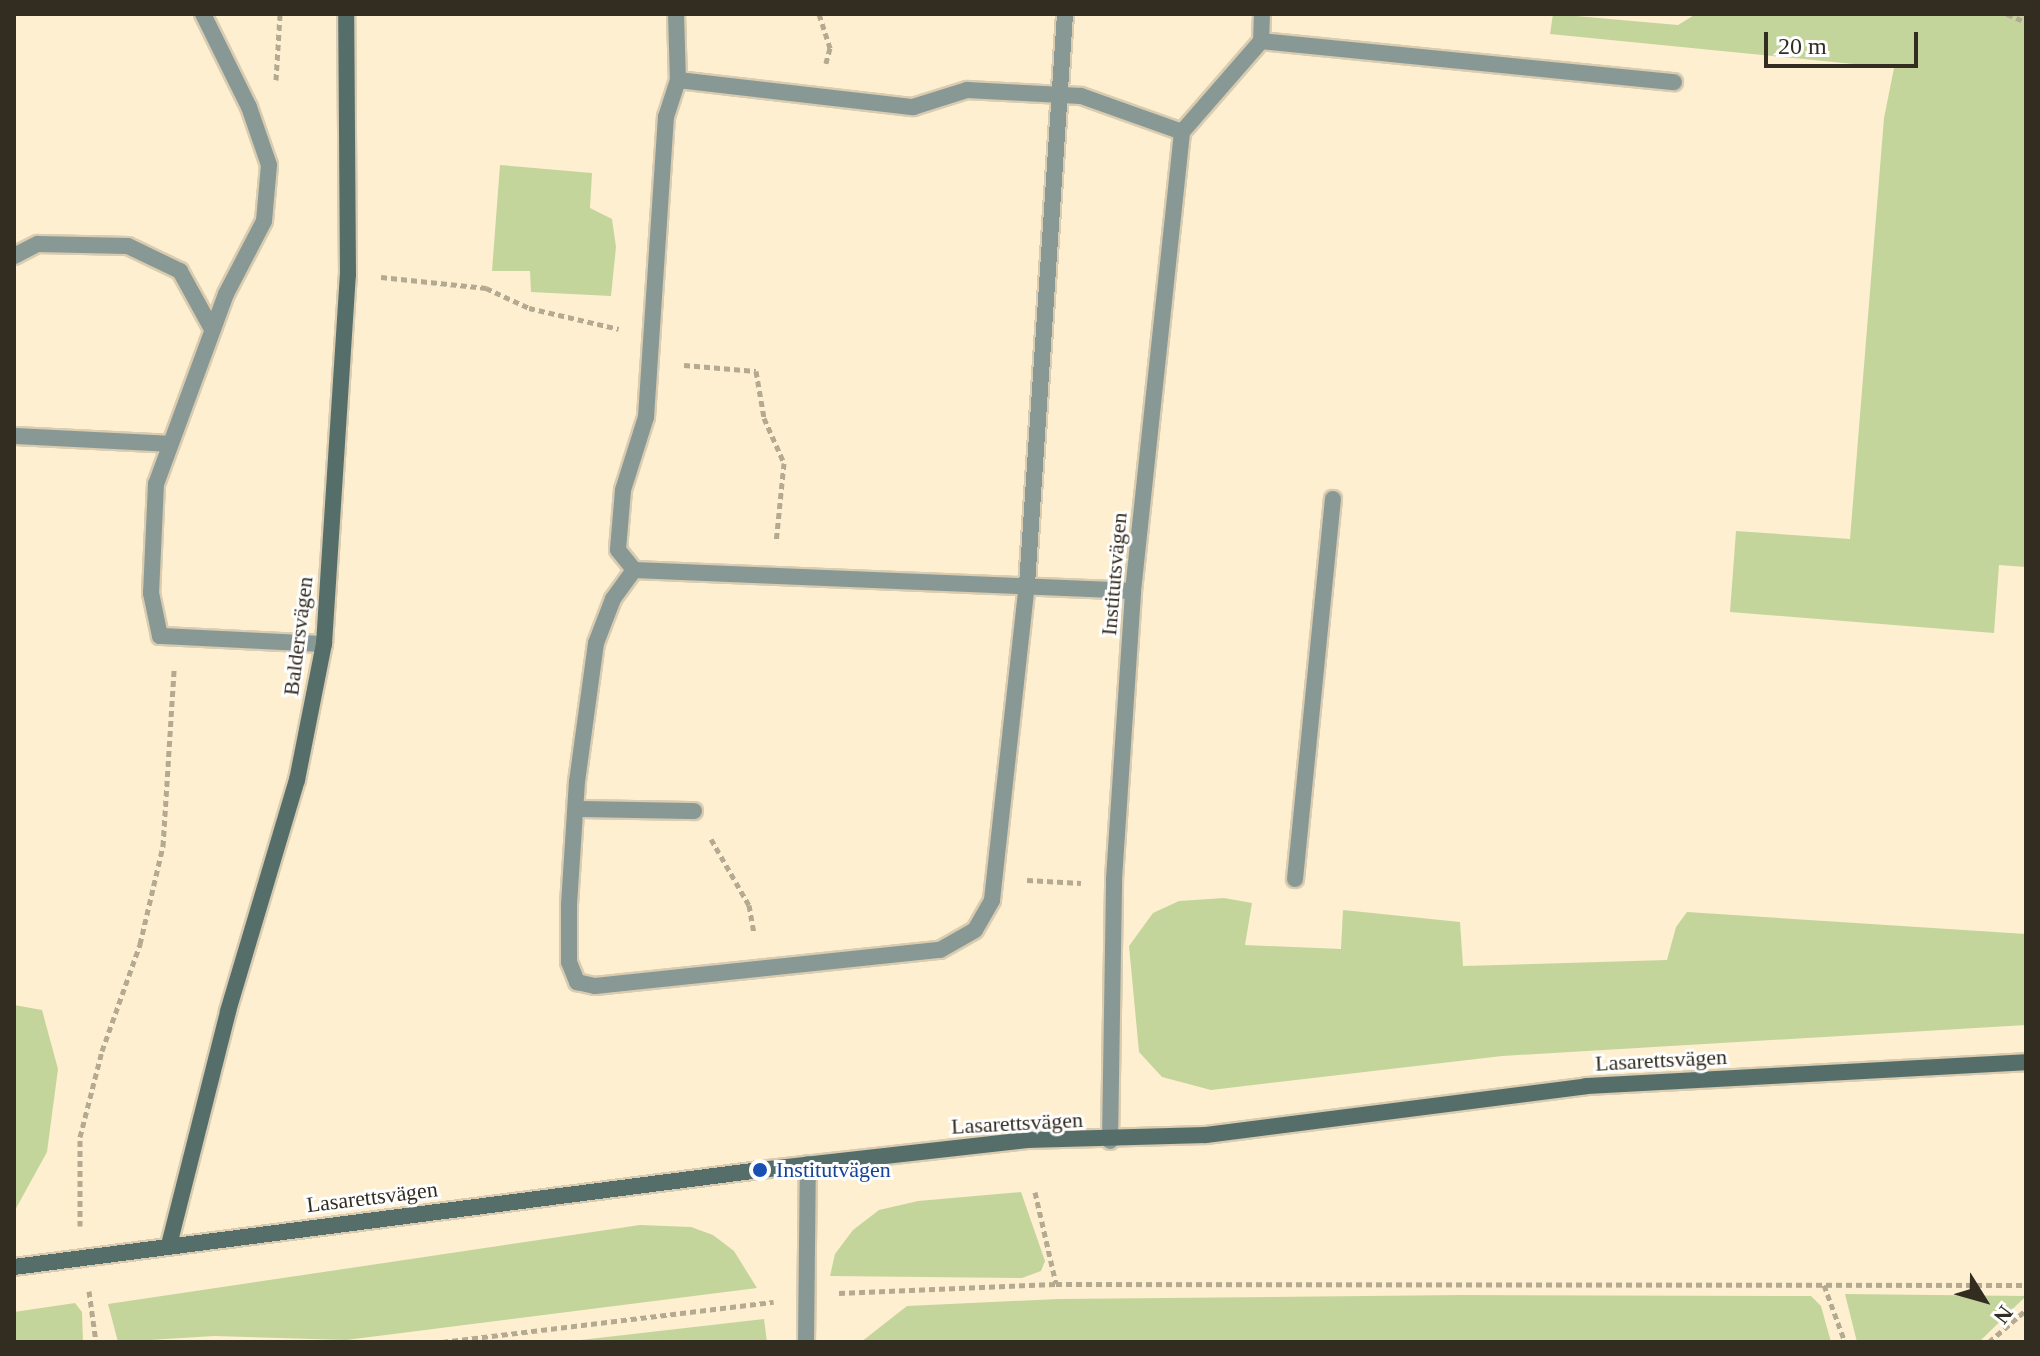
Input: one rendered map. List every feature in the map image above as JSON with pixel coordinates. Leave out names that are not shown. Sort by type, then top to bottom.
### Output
[{"type":"street","points":[[203,14],[249,107],[269,165],[264,221],[212,329],[156,484],[151,593],[160,636],[324,644]]},
{"type":"street","name":"Baldersvägen","points":[[169,1245],[228,1011],[297,780],[324,644],[348,275],[346,14]]},
{"type":"street","points":[[676,14],[678,80],[666,116],[647,335],[646,417],[623,490],[618,550],[634,570],[1133,591]]},
{"type":"street","points":[[634,570],[613,599],[596,643],[576,809],[569,962],[577,982],[595,986],[940,950],[975,930],[992,900],[1027,585],[1057,95],[1065,14]]},
{"type":"street","points":[[678,80],[818,99],[913,107],[967,90],[1081,96],[1182,132],[1261,41],[1262,14]]},
{"type":"street","points":[[1261,41],[1674,82]]},
{"type":"street","name":"Institutsvägen","points":[[1110,1141],[1114,879],[1133,591],[1182,132]]},
{"type":"street","points":[[14,256],[38,244],[128,246],[180,271],[212,329]]},
{"type":"street","points":[[14,436],[170,444]]},
{"type":"street","points":[[1295,879],[1333,499]]},
{"type":"street","points":[[576,809],[694,811]]},
{"type":"street","name":"Lasarettsvägen","points":[[14,1267],[808,1164],[1027,1140],[1110,1141],[1206,1135],[1586,1086],[2026,1062]]},
{"type":"street","points":[[806,1342],[804,1298],[808,1164]]},
{"type":"path","points":[[818,99],[830,48],[819,14]]},
{"type":"path","points":[[2007,14],[2026,22]]},
{"type":"path","points":[[348,275],[486,288],[529,308],[647,335]]},
{"type":"path","points":[[647,361],[756,371],[764,418],[784,463],[773,575]]},
{"type":"path","points":[[78,1215],[80,1137],[102,1051],[140,944],[163,846],[177,637]]},
{"type":"path","points":[[694,811],[749,905],[759,969]]},
{"type":"path","points":[[994,879],[1089,884],[1114,879]]},
{"type":"path","points":[[1035,1192],[1056,1284]]},
{"type":"path","points":[[442,1342],[804,1298],[1056,1284],[2026,1285]]},
{"type":"path","points":[[1824,1285],[1845,1342]]},
{"type":"path","points":[[90,1304],[96,1342]]},
{"type":"path","points":[[1989,1342],[2026,1310]]},
{"type":"green space","points":[[1553,14],[1678,25],[1696,14],[2026,14],[2026,567],[1999,565],[1994,633],[1730,612],[1736,531],[1850,539],[1884,118],[1894,68],[1550,34]]},
{"type":"green space","points":[[500,165],[592,173],[590,208],[612,219],[616,247],[611,296],[531,292],[530,271],[492,271]]},
{"type":"green space","points":[[1224,898],[1252,903],[1245,945],[1341,949],[1343,910],[1460,922],[1463,966],[1667,960],[1676,927],[1687,912],[2026,934],[2026,1025],[1502,1056],[1211,1090],[1162,1077],[1139,1052],[1129,946],[1153,913],[1179,901]]},
{"type":"green space","points":[[14,1005],[42,1010],[58,1069],[47,1152],[14,1212]]},
{"type":"green space","points":[[1021,1192],[1045,1261],[1041,1271],[1022,1278],[830,1276],[835,1254],[853,1230],[879,1210],[918,1201]]},
{"type":"green space","points":[[640,1225],[691,1227],[713,1235],[734,1251],[757,1288],[346,1340],[214,1336],[118,1342],[108,1304]]},
{"type":"green space","points":[[1845,1294],[2026,1296],[1979,1342],[1857,1342]]},
{"type":"green space","points":[[1811,1296],[1821,1306],[1831,1342],[861,1342],[907,1306],[1058,1299]]},
{"type":"green space","points":[[75,1303],[82,1312],[83,1342],[14,1342],[14,1312]]},
{"type":"green space","points":[[764,1319],[767,1342],[563,1342]]},
{"type":"place","name":"Institutvägen","points":[[760,1170]]}]
